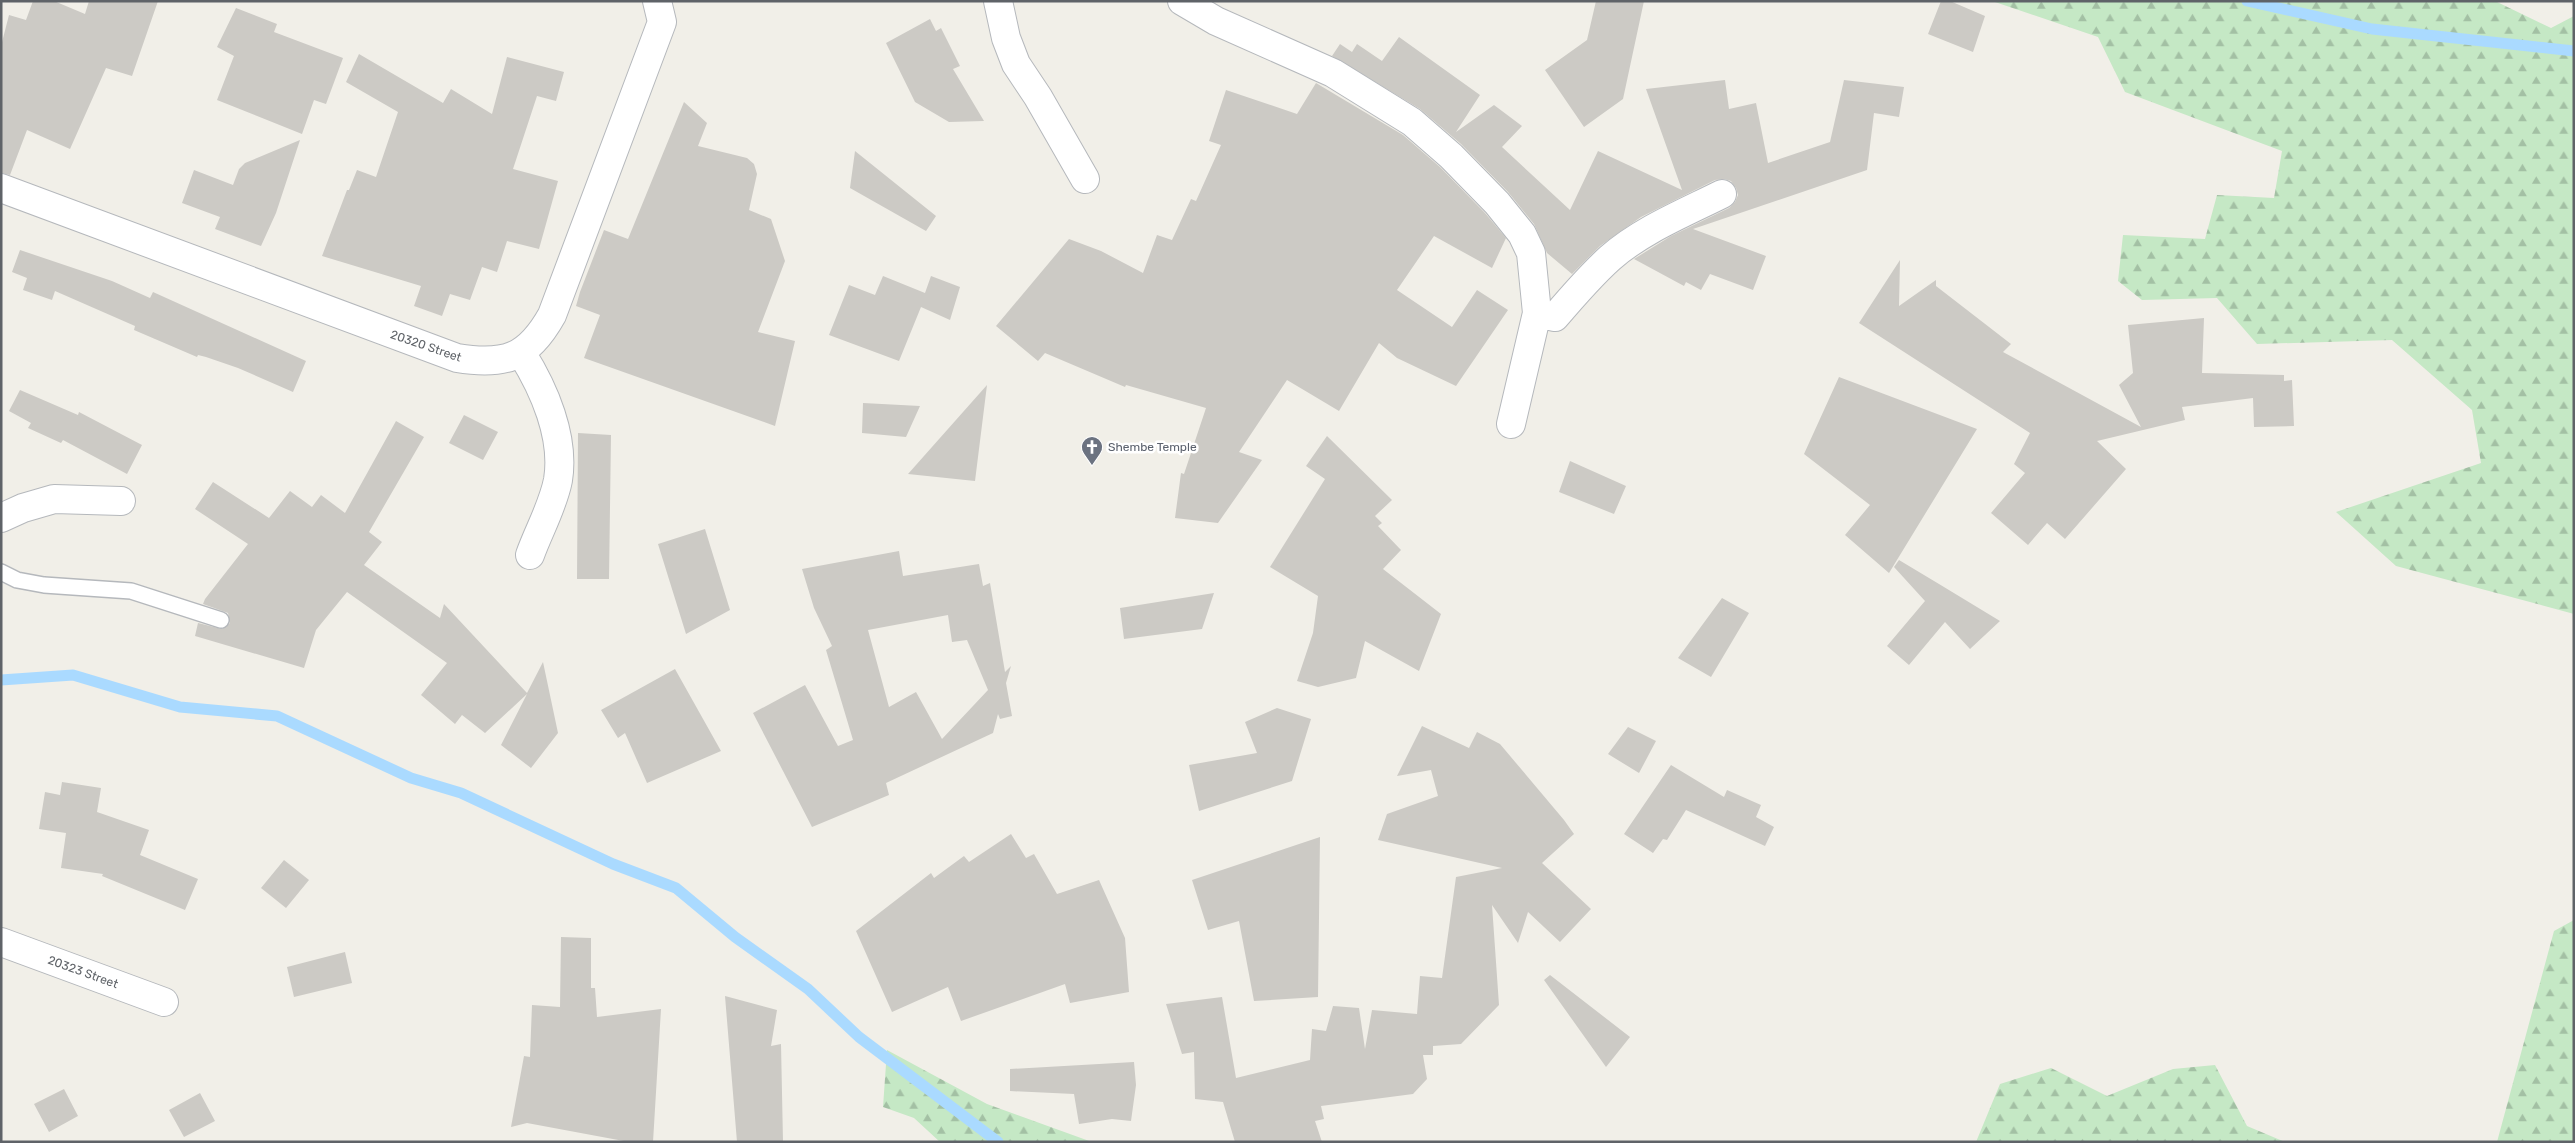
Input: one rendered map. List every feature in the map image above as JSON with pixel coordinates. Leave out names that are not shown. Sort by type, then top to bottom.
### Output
[{"type":"street","points":[[530,555],[558,479],[558,451],[555,430],[538,380],[522,354],[541,335],[552,315],[662,22],[657,1]]},
{"type":"street","points":[[998,1],[1006,38],[1016,64],[1038,97],[1085,179]]},
{"type":"street","points":[[1182,1],[1216,21],[1333,73],[1412,122],[1452,156],[1522,234],[1531,254],[1537,313],[1511,424]]},
{"type":"street","name":"20320 Street","points":[[1,188],[457,358],[486,363],[522,354]]},
{"type":"street","points":[[1537,313],[1555,317],[1577,291],[1610,259],[1645,234],[1722,194]]},
{"type":"street","points":[[1,518],[23,508],[54,500],[121,501]]},
{"type":"street","name":"20323 Street","points":[[1,942],[164,1002]]},
{"type":"lane","points":[[1,572],[17,580],[44,584],[131,591],[221,620]]},
{"type":"green space","points":[[1992,1],[2495,1],[2551,28],[2574,16],[2574,614],[2396,566],[2336,512],[2481,463],[2472,410],[2392,340],[2257,344],[2217,298],[2142,300],[2118,281],[2123,235],[2205,239],[2217,195],[2274,198],[2282,151],[2125,92],[2098,37]]},
{"type":"green space","points":[[2574,920],[2574,1142],[2497,1142],[2554,931]]},
{"type":"green space","points":[[887,1050],[987,1104],[1092,1142],[940,1142],[914,1118],[883,1107]]},
{"type":"green space","points":[[2215,1065],[2247,1126],[2285,1142],[1976,1142],[2000,1084],[2051,1068],[2107,1096],[2173,1069]]},
{"type":"building","points":[[33,1],[54,1],[85,14],[89,1],[158,1],[132,76],[106,68],[70,149],[27,130],[10,175],[1,173],[1,46],[9,15],[26,20]]},
{"type":"building","points":[[1596,1],[1644,1],[1623,99],[1584,127],[1545,70],[1587,40]]},
{"type":"building","points":[[1941,1],[1950,1],[1985,16],[1973,52],[1928,34]]},
{"type":"building","points":[[236,8],[277,24],[274,32],[343,58],[326,104],[314,100],[302,134],[217,100],[234,56],[217,47]]},
{"type":"building","points":[[930,19],[936,31],[941,28],[960,66],[953,69],[984,121],[949,122],[915,102],[886,43]]},
{"type":"building","points":[[1399,37],[1480,95],[1456,132],[1494,105],[1522,126],[1502,147],[1570,210],[1598,151],[1682,190],[1646,89],[1725,80],[1729,109],[1756,103],[1768,163],[1830,142],[1844,80],[1904,87],[1899,117],[1874,113],[1867,170],[1693,229],[1766,256],[1753,290],[1710,274],[1701,290],[1686,282],[1684,286],[1634,259],[1671,236],[1729,208],[1735,202],[1738,195],[1731,181],[1724,179],[1715,180],[1641,217],[1600,246],[1572,274],[1547,253],[1534,224],[1508,192],[1461,144],[1420,109],[1332,56],[1340,44],[1352,52],[1357,44],[1382,61]]},
{"type":"building","points":[[359,54],[443,103],[451,89],[492,114],[507,57],[564,72],[556,101],[537,96],[513,169],[558,181],[539,249],[507,241],[497,272],[482,267],[470,300],[450,294],[442,316],[414,306],[421,286],[322,256],[347,190],[349,190],[357,170],[376,177],[398,112],[346,82]]},
{"type":"building","points":[[1316,83],[1403,135],[1440,167],[1485,213],[1506,238],[1492,268],[1434,236],[1397,290],[1452,327],[1477,290],[1508,310],[1456,386],[1397,358],[1379,343],[1339,411],[1287,380],[1239,452],[1262,460],[1218,523],[1175,518],[1181,473],[1184,474],[1206,408],[1126,385],[1125,387],[1045,353],[1038,361],[996,326],[1069,239],[1101,251],[1143,273],[1157,235],[1172,240],[1191,199],[1196,201],[1221,145],[1209,141],[1226,90],[1297,114]]},
{"type":"building","points":[[684,102],[707,123],[698,146],[747,158],[754,164],[757,174],[749,210],[771,219],[785,261],[758,332],[795,341],[775,426],[584,358],[600,315],[576,306],[604,230],[628,239]]},
{"type":"building","points":[[300,140],[276,213],[261,246],[215,229],[220,217],[182,203],[194,170],[233,185],[239,169],[245,163]]},
{"type":"building","points":[[855,151],[936,216],[926,231],[850,188]]},
{"type":"building","points":[[20,250],[112,281],[150,298],[153,292],[306,361],[293,392],[238,368],[206,357],[198,355],[197,357],[134,330],[135,326],[55,291],[52,300],[23,290],[27,278],[12,272]]},
{"type":"building","points":[[1900,260],[1899,306],[1936,280],[1936,286],[2011,344],[2003,352],[2141,427],[2119,385],[2133,373],[2128,325],[2204,318],[2202,373],[2284,375],[2284,381],[2292,380],[2294,426],[2254,427],[2253,398],[2182,407],[2185,420],[2097,441],[2126,469],[2065,539],[2047,523],[2028,545],[1991,513],[2025,473],[2014,464],[2030,433],[1859,323]]},
{"type":"building","points":[[883,276],[925,293],[931,276],[960,287],[950,320],[921,307],[899,361],[829,335],[849,285],[875,295]]},
{"type":"building","points":[[1839,377],[1977,429],[1889,573],[1845,535],[1870,505],[1804,454]]},
{"type":"building","points":[[987,385],[975,481],[908,474]]},
{"type":"building","points":[[20,390],[78,415],[79,412],[142,445],[127,474],[63,440],[61,443],[28,428],[31,423],[9,411]]},
{"type":"building","points":[[863,403],[920,406],[906,437],[862,433]]},
{"type":"building","points":[[464,415],[498,432],[483,460],[449,443]]},
{"type":"building","points":[[396,421],[424,437],[369,532],[382,542],[364,565],[440,618],[444,604],[527,693],[543,662],[558,733],[531,768],[501,745],[527,694],[485,733],[462,715],[455,724],[421,695],[447,663],[347,592],[316,630],[304,668],[195,636],[198,623],[222,629],[230,623],[228,613],[203,604],[248,544],[195,509],[213,482],[269,518],[290,491],[312,507],[321,495],[345,513]]},
{"type":"building","points":[[578,433],[611,435],[609,579],[577,579]]},
{"type":"building","points":[[1327,436],[1392,500],[1375,516],[1382,523],[1378,526],[1401,550],[1383,569],[1441,614],[1419,671],[1365,641],[1356,678],[1318,687],[1297,681],[1313,633],[1318,596],[1270,567],[1325,479],[1306,466]]},
{"type":"building","points":[[1570,461],[1626,486],[1614,514],[1559,492]]},
{"type":"building","points":[[705,529],[730,610],[686,634],[658,544]]},
{"type":"building","points":[[899,551],[903,576],[979,564],[983,586],[990,583],[1005,672],[1011,666],[1006,683],[1012,716],[1000,719],[998,714],[993,733],[886,783],[889,795],[812,827],[753,713],[805,685],[838,746],[853,740],[826,650],[832,646],[814,608],[802,569]],"holes":[[[948,615],[952,642],[967,640],[988,690],[942,739],[916,692],[889,707],[868,630]]]},
{"type":"building","points":[[1899,560],[2000,621],[1970,649],[1945,622],[1909,665],[1887,646],[1925,601],[1894,567]]},
{"type":"building","points":[[1214,593],[1202,629],[1124,639],[1120,608]]},
{"type":"building","points":[[1722,598],[1749,613],[1711,677],[1678,658]]},
{"type":"building","points":[[675,669],[721,751],[647,783],[625,733],[618,738],[601,710]]},
{"type":"building","points":[[1277,708],[1311,719],[1292,781],[1199,811],[1189,765],[1257,753],[1245,722]]},
{"type":"building","points":[[1422,726],[1469,748],[1477,732],[1500,744],[1574,834],[1542,863],[1591,909],[1560,942],[1528,912],[1518,943],[1492,905],[1499,1005],[1461,1044],[1433,1046],[1433,1055],[1423,1055],[1427,1079],[1413,1094],[1321,1106],[1324,1119],[1315,1121],[1322,1142],[1235,1142],[1223,1102],[1195,1099],[1194,1052],[1182,1054],[1166,1004],[1222,997],[1236,1078],[1310,1060],[1312,1029],[1326,1031],[1333,1006],[1359,1008],[1365,1049],[1372,1010],[1417,1014],[1420,976],[1442,978],[1456,877],[1502,868],[1378,840],[1387,814],[1438,796],[1431,770],[1397,776]]},
{"type":"building","points":[[1628,727],[1656,741],[1639,773],[1608,754]]},
{"type":"building","points":[[1671,765],[1724,797],[1727,790],[1761,805],[1756,817],[1774,827],[1765,846],[1686,810],[1667,840],[1663,839],[1653,853],[1624,834]]},
{"type":"building","points":[[62,782],[101,788],[97,812],[149,830],[140,855],[198,879],[185,910],[102,876],[103,874],[61,868],[66,833],[39,829],[45,792],[60,795]]},
{"type":"building","points":[[1011,834],[1026,858],[1034,854],[1057,894],[1099,880],[1125,938],[1129,992],[1070,1003],[1065,984],[961,1021],[948,987],[892,1012],[856,931],[931,873],[934,878],[964,856],[969,862]]},
{"type":"building","points":[[1320,837],[1318,997],[1254,1001],[1239,921],[1208,930],[1192,880]]},
{"type":"building","points":[[284,860],[309,880],[286,908],[261,888]]},
{"type":"building","points":[[561,937],[591,938],[591,988],[595,988],[597,1017],[661,1009],[653,1142],[629,1142],[527,1123],[511,1127],[524,1056],[530,1057],[532,1005],[560,1007]]},
{"type":"building","points":[[345,952],[352,983],[294,997],[287,967]]},
{"type":"building","points":[[1550,975],[1630,1037],[1606,1067],[1544,980]]},
{"type":"building","points":[[725,996],[777,1010],[771,1046],[781,1044],[783,1142],[737,1142]]},
{"type":"building","points":[[1134,1062],[1136,1085],[1131,1121],[1112,1119],[1079,1124],[1074,1094],[1010,1091],[1010,1069]]},
{"type":"building","points":[[64,1089],[78,1116],[49,1132],[34,1104]]},
{"type":"building","points":[[200,1093],[215,1121],[184,1137],[169,1110]]},
{"type":"waterway","points":[[2247,1],[2372,29],[2574,51]]},
{"type":"waterway","points":[[1,680],[73,675],[180,707],[277,716],[411,778],[461,793],[613,864],[676,888],[735,937],[808,989],[859,1037],[998,1142]]},
{"type":"place","name":"Shembe Temple","points":[[1092,466]]}]
